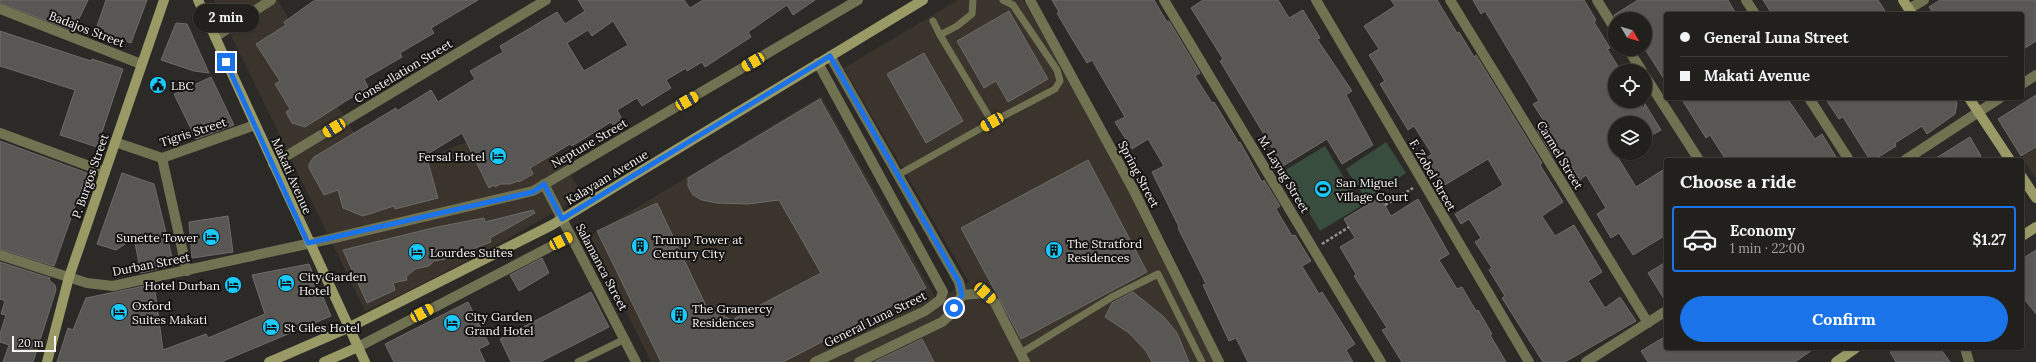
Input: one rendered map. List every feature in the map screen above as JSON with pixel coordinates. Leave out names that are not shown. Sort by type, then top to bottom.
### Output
[{"type":"main road","name":"P. Burgos Street","points":[[47,362],[69,277],[164,0]]},
{"type":"main road","name":"Makati Avenue","points":[[198,0],[308,243],[365,362]]},
{"type":"main road","name":"Kalayaan Avenue","points":[[269,362],[348,328],[562,219],[923,0]]},
{"type":"main road","points":[[1903,0],[1911,12]]},
{"type":"main road","points":[[1970,100],[2009,158]]},
{"type":"main road","points":[[2024,180],[2036,198]]},
{"type":"main road","points":[[2024,235],[2036,226]]},
{"type":"main road","points":[[324,362],[358,347]]},
{"type":"main road","points":[[1840,361],[1854,350]]},
{"type":"street","points":[[215,37],[271,0]]},
{"type":"street","name":"Constellation Street","points":[[273,164],[546,0]]},
{"type":"street","name":"Neptune Street","points":[[308,243],[533,192],[544,184],[858,0]]},
{"type":"street","name":"Spring Street","points":[[1030,0],[1133,189],[1219,362]]},
{"type":"street","name":"M. Layug Street","points":[[1164,0],[1381,362]]},
{"type":"street","name":"F. Zobel Street","points":[[1316,0],[1422,183],[1529,362]]},
{"type":"street","name":"Carmel Street","points":[[1450,0],[1648,323]]},
{"type":"street","points":[[1597,0],[1608,18]]},
{"type":"street","points":[[1746,0],[1754,12]]},
{"type":"street","points":[[1911,12],[1924,0]]},
{"type":"street","name":"Badajos Street","points":[[0,9],[141,64]]},
{"type":"street","points":[[830,56],[959,282],[962,295],[951,314],[942,322],[859,362]]},
{"type":"street","name":"General Luna Street","points":[[815,362],[925,312],[936,304],[942,296],[940,284],[818,63]]},
{"type":"street","points":[[2024,83],[2036,75]]},
{"type":"street","points":[[1652,87],[1698,158]]},
{"type":"street","points":[[1810,100],[1848,158]]},
{"type":"street","points":[[1907,158],[1997,100]]},
{"type":"street","name":"Tigris Street","points":[[115,142],[162,158],[255,125]]},
{"type":"street","points":[[0,133],[105,172]]},
{"type":"street","points":[[162,158],[187,271]]},
{"type":"street","points":[[884,183],[898,175]]},
{"type":"street","name":"Salamanca Street","points":[[544,184],[636,362]]},
{"type":"street","points":[[358,347],[571,236]]},
{"type":"street","name":"Durban Street","points":[[0,255],[87,283],[113,286],[187,271],[308,243]]},
{"type":"street","points":[[962,295],[985,293],[995,302],[1023,358]]},
{"type":"street","points":[[1586,362],[1664,312]]},
{"type":"street","points":[[1966,350],[1969,362]]},
{"type":"lane","points":[[940,35],[957,26],[972,14],[973,0]]},
{"type":"lane","points":[[898,175],[992,122],[1055,89],[1060,81],[1057,70],[1013,5],[1003,0]]},
{"type":"lane","points":[[933,21],[992,122]]},
{"type":"lane","points":[[1023,358],[1112,297],[1158,274],[1202,362]]},
{"type":"lane","points":[[578,362],[625,339]]},
{"type":"path","points":[[1385,206],[1422,183]]},
{"type":"path","points":[[1314,249],[1349,227]]},
{"type":"shaded area","points":[[214,0],[278,0],[340,110],[381,175],[467,142],[531,107],[583,196],[486,251],[396,297],[365,311]]},
{"type":"shaded area","points":[[958,0],[1023,0],[1131,186],[1137,183],[1216,362],[651,362],[590,236],[821,96],[937,300],[969,282],[844,68]]},
{"type":"shaded area","points":[[2036,148],[2036,179],[2024,158],[2022,157]]},
{"type":"green space","points":[[1386,142],[1406,173],[1366,199],[1346,169]]},
{"type":"green space","name":"San Miguel Village Court","points":[[1325,146],[1361,206],[1320,231],[1284,171]]},
{"type":"building","points":[[0,0],[88,0],[73,31],[0,3]]},
{"type":"building","points":[[106,0],[147,0],[131,43],[117,38],[115,43],[94,35]]},
{"type":"building","points":[[315,0],[478,0],[431,28],[434,33],[400,53],[402,57],[364,79],[368,87],[305,127],[292,123],[286,112],[290,109],[275,84],[280,81],[256,44],[286,25],[284,22]]},
{"type":"building","points":[[578,0],[684,0],[690,8],[703,0],[815,0],[793,15],[787,5],[748,32],[751,37],[705,67],[702,62],[687,71],[686,68],[666,80],[671,88],[642,106],[637,98],[617,110],[622,119],[613,125],[611,122],[572,146],[570,144],[530,168],[533,174],[519,182],[500,184],[495,187],[494,185],[489,188],[462,133],[426,155],[438,198],[395,209],[394,206],[363,216],[343,208],[338,190],[324,195],[309,168],[309,164],[314,157],[396,108],[397,111],[431,90],[438,102],[475,79],[470,71],[503,52],[500,46],[557,12],[565,24],[585,11]],"holes":[[[613,21],[628,45],[584,71],[567,43],[588,30],[592,36]]]},
{"type":"building","points":[[1052,0],[1154,0],[1167,22],[1169,21],[1200,73],[1195,76],[1212,103],[1214,102],[1239,143],[1240,142],[1262,182],[1264,180],[1280,206],[1276,209],[1292,236],[1295,235],[1311,261],[1302,266],[1319,294],[1322,292],[1355,344],[1346,350],[1353,362],[1248,362],[1236,338],[1229,341],[1203,285],[1206,284],[1152,172],[1164,166],[1148,139],[1132,149],[1115,122],[1125,117],[1092,60],[1087,63],[1057,13],[1059,12]]},
{"type":"building","points":[[1203,0],[1278,0],[1289,18],[1303,10],[1320,38],[1317,39],[1352,91],[1346,95],[1373,145],[1342,164],[1327,139],[1283,166],[1220,61],[1223,59],[1191,8]]},
{"type":"building","points":[[1391,0],[1437,0],[1474,57],[1476,55],[1542,163],[1540,165],[1563,202],[1542,216],[1555,236],[1574,225],[1602,272],[1588,281],[1605,308],[1620,297],[1636,321],[1565,362],[1543,362],[1502,298],[1505,296],[1489,270],[1492,268],[1475,242],[1481,238],[1469,219],[1461,224],[1455,214],[1503,185],[1488,159],[1443,186],[1426,158],[1432,154],[1414,126],[1408,130],[1380,84],[1385,81],[1369,55],[1379,49],[1364,26],[1395,6]]},
{"type":"building","points":[[1473,0],[1584,0],[1596,20],[1594,22],[1608,45],[1608,56],[1611,56],[1617,64],[1608,64],[1608,108],[1647,108],[1661,130],[1652,135],[1652,116],[1608,116],[1608,160],[1619,160],[1636,187],[1664,169],[1664,236],[1633,255],[1619,233],[1611,238],[1597,214],[1606,208],[1586,175],[1580,180],[1562,151],[1553,156],[1537,130],[1546,124],[1533,104],[1539,101],[1485,11],[1481,14]]},
{"type":"building","points":[[1638,0],[1728,0],[1735,12],[1664,12],[1664,79],[1649,56],[1652,56],[1652,12],[1619,12]]},
{"type":"building","points":[[1763,0],[1878,0],[1886,12],[1771,12]]},
{"type":"building","points":[[1940,0],[2036,0],[2036,41],[2024,49],[2024,12],[1933,12],[1929,7]]},
{"type":"building","points":[[1009,11],[1048,79],[1008,102],[996,81],[984,88],[957,41]]},
{"type":"building","points":[[176,23],[187,24],[209,73],[194,71],[161,60]]},
{"type":"building","points":[[0,31],[91,61],[92,59],[123,69],[97,147],[60,135],[75,90],[0,66]]},
{"type":"building","points":[[924,53],[963,121],[926,143],[887,74]]},
{"type":"building","points":[[211,77],[234,125],[196,139],[174,94],[184,90],[191,92],[194,85]]},
{"type":"building","points":[[2036,95],[2036,147],[2021,156],[1998,119]]},
{"type":"building","points":[[820,99],[926,288],[783,362],[661,362],[597,231],[657,203],[707,308],[732,320],[821,273],[779,200],[748,204],[717,203],[702,200],[693,195],[688,186],[688,178]]},
{"type":"building","points":[[1682,100],[1788,100],[1815,139],[1822,134],[1837,158],[1725,158],[1710,135],[1706,138]]},
{"type":"building","points":[[1826,100],[1955,100],[1957,103],[1955,114],[1927,134],[1922,126],[1895,143],[1896,146],[1877,158],[1869,158],[1843,117],[1839,119]]},
{"type":"building","points":[[1970,137],[1981,156],[1978,158],[1936,158]]},
{"type":"building","points":[[0,141],[87,173],[54,266],[0,249]]},
{"type":"building","name":"The Stratford Residences","points":[[1088,160],[1147,272],[1021,339],[961,228]]},
{"type":"building","points":[[122,173],[154,184],[174,265],[141,273],[134,238],[116,250],[97,244]]},
{"type":"building","points":[[1380,197],[1391,216],[1418,199],[1449,254],[1439,260],[1457,289],[1462,287],[1476,311],[1478,310],[1492,334],[1490,335],[1506,362],[1402,362],[1382,330],[1387,328],[1354,276],[1356,274],[1340,247],[1355,238],[1344,219]]},
{"type":"building","points":[[533,210],[535,213],[490,238],[491,242],[450,258],[434,261],[429,266],[415,269],[406,277],[407,280],[393,283],[395,290],[367,303],[343,250],[437,227],[484,218],[485,222]]},
{"type":"building","name":"Sunette Tower","points":[[228,216],[233,252],[192,258],[189,222]]},
{"type":"building","points":[[2036,250],[2036,314],[2024,299],[2024,258]]},
{"type":"building","points":[[542,258],[549,273],[519,291],[510,275]]},
{"type":"building","points":[[0,262],[50,278],[49,280],[55,285],[56,290],[33,362],[3,362],[9,345],[0,342],[0,334],[6,315],[1,314],[5,301],[0,299]]},
{"type":"building","points":[[1664,263],[1664,299],[1648,273]]},
{"type":"building","points":[[309,264],[331,316],[221,362],[57,362],[68,328],[73,330],[86,298],[154,284],[163,350],[206,334],[208,338],[265,314],[252,275]]},
{"type":"building","points":[[591,292],[609,327],[540,362],[511,362],[500,339]]},
{"type":"building","points":[[1133,292],[1164,317],[1177,333],[1189,362],[1152,362],[1146,351],[1129,333],[1105,317],[1112,303]]},
{"type":"building","name":"City Garden Grand Hotel","points":[[468,302],[489,344],[479,349],[485,362],[394,362],[385,344]]},
{"type":"building","points":[[1664,337],[1664,350],[1812,350],[1795,362],[1648,362],[1641,351]]},
{"type":"building","points":[[922,339],[934,362],[874,362]]},
{"type":"building","points":[[1893,350],[1941,350],[1950,362],[1896,362],[1890,352]]},
{"type":"place","name":"LBC","points":[[158,85]]},
{"type":"place","name":"Fersal Hotel","points":[[498,156]]},
{"type":"place","name":"San Miguel Village Court","points":[[1323,189]]},
{"type":"place","name":"Sunette Tower","points":[[211,237]]},
{"type":"place","name":"Trump Tower at Century City","points":[[640,246]]},
{"type":"place","name":"The Stratford Residences","points":[[1054,250]]},
{"type":"place","name":"Lourdes Suites","points":[[417,252]]},
{"type":"place","name":"City Garden Hotel","points":[[286,283]]},
{"type":"place","name":"Hotel Durban","points":[[233,285]]},
{"type":"place","name":"Oxford Suites Makati","points":[[119,312]]},
{"type":"place","name":"The Gramercy Residences","points":[[679,315]]},
{"type":"place","name":"City Garden Grand Hotel","points":[[452,323]]},
{"type":"place","name":"St Giles Hotel","points":[[271,327]]},
{"type":"route","points":[[226,62],[308,243],[533,192],[544,184],[562,219],[830,56],[959,282],[962,295],[954,308]]}]
